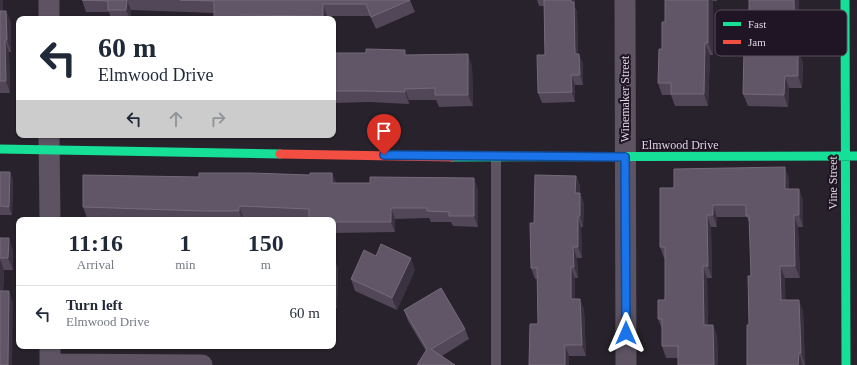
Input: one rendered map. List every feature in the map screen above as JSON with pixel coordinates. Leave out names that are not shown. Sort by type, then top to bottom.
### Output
[{"type":"street","points":[[49,0],[49,16]]},
{"type":"street","name":"Winemaker Street","points":[[625,0],[626,365]]},
{"type":"street","name":"Vine Street","points":[[844,0],[844,10]]},
{"type":"street","name":"Vine Street","points":[[844,56],[846,365]]},
{"type":"street","points":[[49,142],[50,217]]},
{"type":"street","name":"Elmwood Drive","points":[[0,149],[49,142],[496,157],[857,156]]},
{"type":"street","points":[[50,358],[202,365]]},
{"type":"lane","points":[[496,157],[496,365]]},
{"type":"building","points":[[82,0],[127,0],[126,10],[108,10],[108,1]]},
{"type":"building","points":[[180,0],[410,0],[371,17],[366,4],[323,4],[323,16],[214,16],[214,1]]},
{"type":"building","points":[[544,0],[571,0],[571,2],[574,2],[575,54],[579,54],[580,75],[571,75],[572,92],[538,93],[537,55],[545,55]]},
{"type":"building","points":[[665,0],[708,0],[708,43],[705,43],[704,94],[671,94],[671,83],[658,83],[659,49],[662,49],[662,22],[665,22]]},
{"type":"building","points":[[749,0],[794,0],[794,10],[749,10]]},
{"type":"building","points":[[0,11],[6,11],[6,81],[0,81]]},
{"type":"building","points":[[366,49],[405,50],[405,55],[468,54],[468,95],[435,95],[435,88],[405,89],[405,92],[336,91],[336,53],[366,53]]},
{"type":"building","points":[[744,56],[798,56],[798,76],[785,76],[784,95],[743,94]]},
{"type":"building","points":[[785,167],[785,189],[799,189],[799,215],[794,215],[795,266],[780,266],[781,300],[799,300],[801,353],[799,353],[798,365],[747,365],[747,325],[749,325],[748,276],[751,276],[749,216],[746,216],[746,205],[713,205],[713,215],[707,215],[708,266],[703,266],[704,325],[713,325],[714,365],[678,365],[678,346],[662,346],[662,319],[658,319],[658,300],[665,300],[665,247],[660,247],[660,188],[674,188],[674,169]]},
{"type":"building","points":[[0,172],[10,172],[9,207],[0,206]]},
{"type":"building","points":[[199,173],[310,175],[310,173],[332,173],[332,183],[370,183],[370,177],[474,178],[474,216],[449,216],[449,212],[427,211],[427,208],[391,208],[391,222],[336,222],[336,217],[309,217],[309,209],[239,206],[239,211],[203,211],[83,207],[83,175],[199,177]]},
{"type":"building","points":[[535,175],[576,176],[575,193],[580,193],[578,247],[573,247],[574,267],[571,267],[571,299],[580,299],[582,345],[565,345],[565,365],[529,365],[530,324],[538,324],[537,268],[531,268],[530,223],[534,223]]},
{"type":"building","points":[[0,238],[9,238],[8,258],[0,258]]},
{"type":"building","points":[[381,244],[411,258],[392,298],[351,279],[364,250],[376,256]]},
{"type":"building","points":[[441,288],[465,329],[431,349],[455,365],[417,365],[427,349],[404,310]]},
{"type":"building","points":[[0,291],[9,291],[8,365],[0,365]]},
{"type":"traffic: fast","points":[[845,0],[845,10]]},
{"type":"traffic: fast","points":[[845,56],[846,365]]},
{"type":"traffic: fast","points":[[0,149],[280,154]]},
{"type":"traffic: fast","points":[[452,157],[857,156]]},
{"type":"traffic: jam","points":[[280,154],[452,157]]},
{"type":"route","points":[[384,155],[511,158],[625,157],[626,333]]}]
